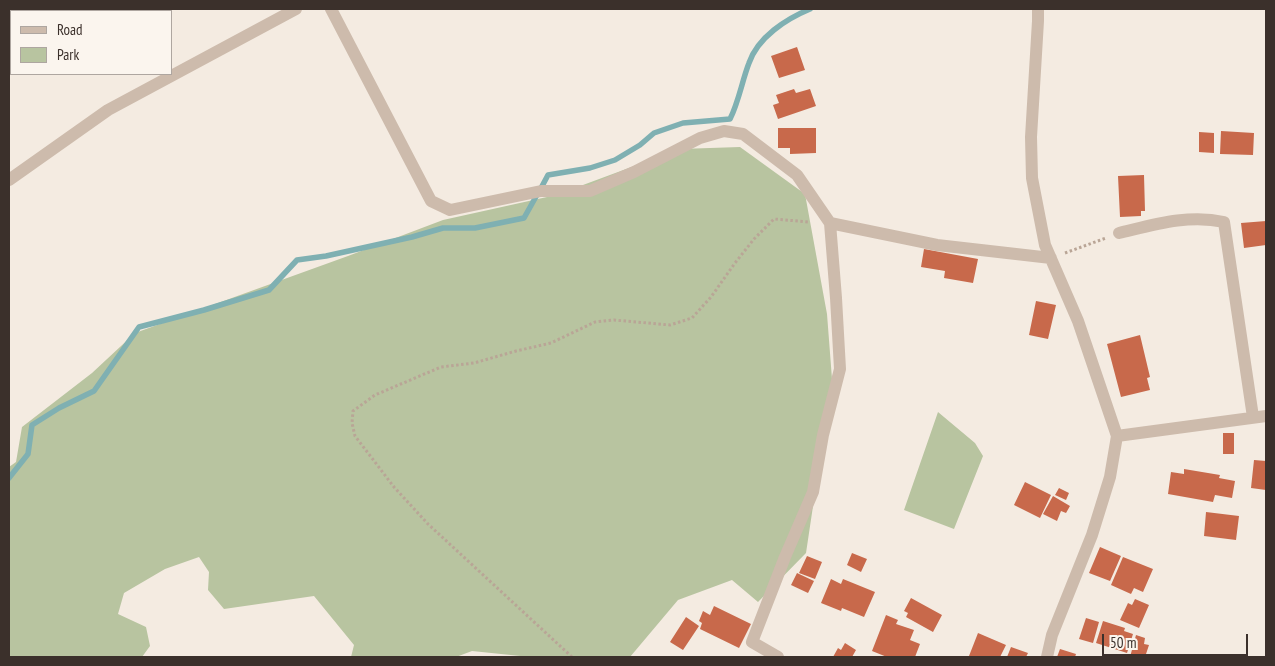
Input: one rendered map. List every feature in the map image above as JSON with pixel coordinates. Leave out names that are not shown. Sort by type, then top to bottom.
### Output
[{"type":"street","points":[[9,180],[108,110],[296,9]]},
{"type":"street","points":[[332,9],[431,201],[450,210],[541,191],[590,191],[634,172],[700,138],[724,131],[743,134],[797,176],[830,223],[840,369],[823,435],[813,492],[784,557],[752,642],[778,657]]},
{"type":"street","points":[[1038,9],[1031,137],[1032,178],[1045,245],[1078,321],[1117,436],[1110,477],[1092,535],[1052,635],[1047,657]]},
{"type":"street","points":[[1119,233],[1173,220],[1209,219],[1224,222],[1253,417]]},
{"type":"street","points":[[830,223],[937,245],[1052,258]]},
{"type":"street","points":[[1117,436],[1266,416]]},
{"type":"path","points":[[572,657],[428,524],[394,487],[355,436],[352,423],[353,411],[375,394],[441,367],[474,363],[552,343],[595,322],[614,320],[670,325],[692,318],[711,297],[749,245],[774,219],[830,223]]},
{"type":"path","points":[[1052,258],[1119,233]]},
{"type":"green space","points":[[740,147],[805,194],[827,314],[832,379],[806,553],[758,602],[732,580],[678,600],[630,657],[530,657],[472,651],[456,657],[351,657],[354,645],[314,596],[224,609],[208,590],[209,572],[199,557],[165,569],[124,593],[118,614],[146,627],[150,646],[142,657],[9,657],[9,467],[16,462],[22,427],[92,373],[135,333],[443,220],[556,195],[680,149]]},
{"type":"green space","points":[[938,412],[975,443],[983,456],[954,529],[904,510]]},
{"type":"building","points":[[797,47],[805,70],[779,78],[771,56]]},
{"type":"building","points":[[794,89],[796,93],[810,89],[816,106],[778,119],[773,105],[779,103],[776,95]]},
{"type":"building","points":[[778,128],[816,128],[816,153],[790,154],[790,148],[778,148]]},
{"type":"building","points":[[1221,131],[1254,133],[1253,155],[1220,154]]},
{"type":"building","points":[[1199,132],[1214,133],[1214,153],[1199,152]]},
{"type":"building","points":[[1144,175],[1145,211],[1141,211],[1141,216],[1120,217],[1118,176]]},
{"type":"building","points":[[1266,221],[1266,245],[1244,248],[1241,223]]},
{"type":"building","points":[[924,249],[978,259],[973,283],[944,278],[945,271],[921,267]]},
{"type":"building","points":[[1036,301],[1056,305],[1048,339],[1029,335]]},
{"type":"building","points":[[1140,335],[1150,377],[1147,378],[1150,390],[1121,397],[1107,344]]},
{"type":"building","points":[[1223,433],[1234,433],[1234,454],[1223,454]]},
{"type":"building","points":[[1254,460],[1266,461],[1266,490],[1251,488]]},
{"type":"building","points":[[1184,469],[1220,475],[1219,478],[1235,481],[1232,498],[1215,495],[1213,502],[1168,494],[1171,472],[1184,474]]},
{"type":"building","points":[[1025,482],[1051,495],[1040,518],[1014,505]]},
{"type":"building","points":[[1059,488],[1069,493],[1066,500],[1055,495]]},
{"type":"building","points":[[1053,496],[1070,506],[1066,513],[1061,511],[1057,521],[1043,514]]},
{"type":"building","points":[[1206,512],[1239,516],[1236,540],[1204,536]]},
{"type":"building","points":[[1100,547],[1121,556],[1110,581],[1089,573]]},
{"type":"building","points":[[852,553],[867,559],[861,572],[847,565]]},
{"type":"building","points":[[807,556],[822,562],[815,579],[799,573]]},
{"type":"building","points":[[1123,557],[1153,569],[1143,592],[1134,588],[1131,594],[1111,585]]},
{"type":"building","points":[[797,573],[814,581],[808,593],[791,585]]},
{"type":"building","points":[[831,579],[841,584],[843,579],[875,592],[864,617],[842,608],[841,611],[821,603]]},
{"type":"building","points":[[911,598],[942,615],[933,632],[906,617],[908,613],[904,611]]},
{"type":"building","points":[[1135,599],[1149,605],[1139,628],[1120,620],[1128,603],[1132,605]]},
{"type":"building","points":[[714,606],[751,624],[739,648],[700,629],[702,623],[699,621],[703,611],[710,615]]},
{"type":"building","points":[[886,615],[898,620],[896,624],[914,630],[910,640],[920,644],[915,657],[887,657],[872,651]]},
{"type":"building","points":[[686,617],[699,626],[683,650],[670,642]]},
{"type":"building","points":[[1086,618],[1099,622],[1093,643],[1079,639]]},
{"type":"building","points":[[1103,621],[1125,628],[1124,631],[1133,634],[1127,653],[1096,643]]},
{"type":"building","points":[[978,633],[1006,645],[1000,657],[969,656]]},
{"type":"building","points":[[1136,635],[1145,638],[1144,644],[1149,645],[1145,657],[1130,657]]},
{"type":"building","points":[[845,643],[856,650],[852,657],[833,657],[838,648],[841,650]]},
{"type":"building","points":[[1011,647],[1028,653],[1026,657],[1007,657]]},
{"type":"building","points":[[1060,649],[1076,654],[1075,657],[1057,657]]},
{"type":"waterway","points":[[540,190],[548,175],[590,168],[615,160],[640,145],[654,133],[683,123],[730,119],[749,63],[759,45],[774,30],[810,9]]},
{"type":"waterway","points":[[9,478],[28,454],[32,425],[59,408],[94,391],[139,327],[269,290],[297,260],[326,256],[412,237],[443,228],[475,228],[524,218],[538,193]]}]
